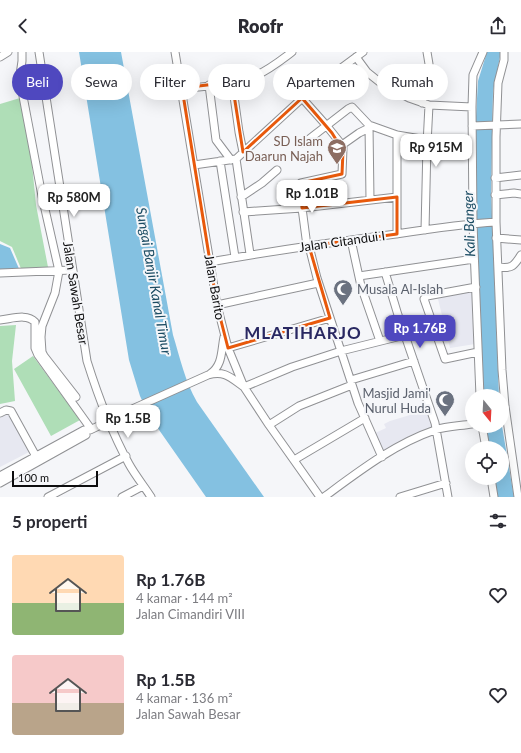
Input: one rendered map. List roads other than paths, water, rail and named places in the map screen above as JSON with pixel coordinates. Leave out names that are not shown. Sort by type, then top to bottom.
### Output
[{"type":"street","points":[[0,57],[8,52]]},
{"type":"street","points":[[22,52],[20,74],[22,91],[42,196],[59,271],[55,293],[42,326],[42,352],[76,397]]},
{"type":"street","name":"Jalan Sawah Besar","points":[[38,52],[87,361],[104,410],[126,456],[151,497]]},
{"type":"street","name":"Jalan Barito","points":[[175,52],[177,64]]},
{"type":"street","points":[[265,71],[292,52]]},
{"type":"street","points":[[347,64],[363,52]]},
{"type":"street","points":[[422,103],[429,64],[427,52]]},
{"type":"street","points":[[504,52],[504,60],[498,83],[495,125],[494,222],[498,267],[505,406],[518,497]]},
{"type":"street","points":[[480,389],[474,259],[472,107],[474,75],[481,53]]},
{"type":"street","points":[[356,57],[367,72],[382,84],[409,98],[429,105],[472,107]]},
{"type":"street","points":[[200,86],[208,85]]},
{"type":"street","name":"Jalan Barito","points":[[184,100],[217,305],[224,337],[244,387],[320,497]]},
{"type":"street","points":[[210,100],[216,140],[233,159],[244,212],[250,254]]},
{"type":"street","points":[[235,100],[243,152]]},
{"type":"street","points":[[194,164],[233,159],[243,152],[300,100]]},
{"type":"street","points":[[304,100],[342,145],[342,174],[302,182],[302,208],[308,246],[318,283],[352,383],[382,457]]},
{"type":"street","points":[[425,230],[429,105]]},
{"type":"street","points":[[304,143],[352,107],[369,126],[397,135],[427,140]]},
{"type":"street","points":[[473,126],[521,124]]},
{"type":"street","points":[[342,145],[369,126]]},
{"type":"street","points":[[369,126],[370,200]]},
{"type":"street","points":[[397,135],[397,234]]},
{"type":"street","points":[[220,161],[235,257]]},
{"type":"street","points":[[241,197],[262,183],[277,170]]},
{"type":"street","points":[[495,178],[521,175]]},
{"type":"street","points":[[495,195],[514,193],[521,194]]},
{"type":"street","points":[[244,212],[302,208],[396,197]]},
{"type":"street","name":"Jalan Citandui I","points":[[210,262],[250,254],[494,222]]},
{"type":"street","points":[[496,238],[521,240]]},
{"type":"street","points":[[351,240],[359,276],[380,341]]},
{"type":"street","points":[[498,267],[506,268],[513,266],[521,255]]},
{"type":"street","points":[[359,276],[474,259]]},
{"type":"street","points":[[0,274],[72,270]]},
{"type":"street","points":[[386,272],[405,335],[437,430],[448,497]]},
{"type":"street","points":[[217,305],[318,283]]},
{"type":"street","points":[[476,287],[427,296],[424,299],[445,359],[478,352]]},
{"type":"street","points":[[0,320],[24,317],[30,318],[35,322],[35,348],[38,355],[90,430]]},
{"type":"street","points":[[228,348],[330,318]]},
{"type":"street","points":[[208,375],[217,373],[225,374],[244,387],[292,367],[341,351],[405,335]]},
{"type":"street","points":[[0,483],[84,430],[90,430],[111,424],[124,413],[215,371],[220,362],[224,337]]},
{"type":"street","points":[[269,425],[299,406],[352,383],[414,361]]},
{"type":"street","points":[[0,413],[6,410],[11,411],[37,459]]},
{"type":"street","points":[[104,410],[114,414],[124,413]]},
{"type":"street","points":[[294,460],[365,418]]},
{"type":"street","points":[[324,497],[382,457],[405,444],[437,430],[465,425]]},
{"type":"street","points":[[48,497],[126,456]]},
{"type":"street","points":[[0,476],[37,459]]},
{"type":"street","points":[[400,497],[446,483]]},
{"type":"street","points":[[492,485],[494,497]]},
{"type":"street","points":[[122,497],[143,486]]},
{"type":"water","points":[[79,52],[121,52],[123,64],[81,64]]},
{"type":"water","points":[[487,52],[501,52],[493,91],[491,192],[499,389],[483,389],[477,258],[475,134],[478,81]]},
{"type":"water","name":"Sungai Banjir Kanal Timur","points":[[87,100],[130,100],[173,335],[183,369],[197,402],[264,497],[206,497],[150,417],[140,396],[129,360]]},
{"type":"water","points":[[0,244],[10,248],[20,271],[0,271]]},
{"type":"water","points":[[486,433],[503,433],[505,441],[488,441]]},
{"type":"water","points":[[509,467],[514,497],[497,497],[495,485],[509,485]]},
{"type":"place","name":"SD Islam Daarun Najah","points":[[337,165]]},
{"type":"place","name":"Musala Al-Islah","points":[[343,306]]},
{"type":"place","name":"Masjid Jami' Nurul Huda","points":[[445,417]]},
{"type":"district","name":"MLATIHARJO","points":[[303,333]]},
{"type":"water label","name":"Kali Banger","points":[[469,224]]}]
